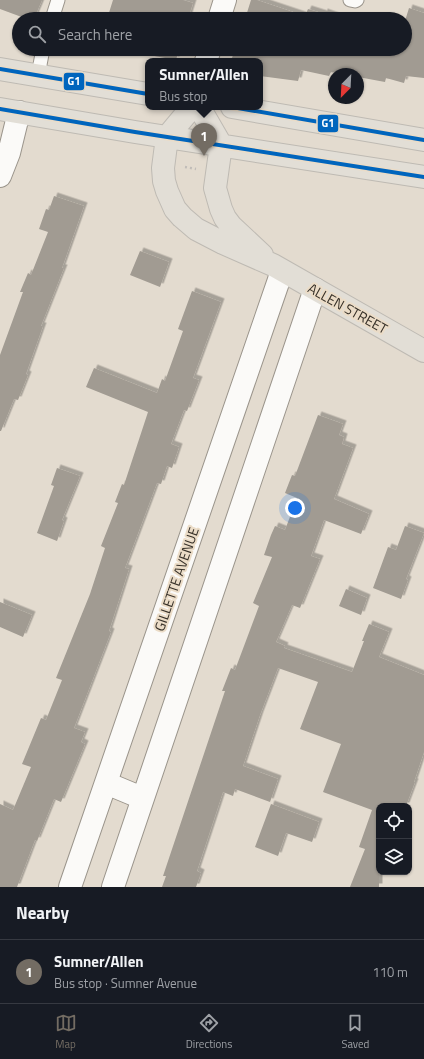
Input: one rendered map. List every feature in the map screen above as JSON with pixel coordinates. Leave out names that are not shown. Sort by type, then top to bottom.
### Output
[{"type":"main road","points":[[0,69],[145,93]]},
{"type":"main road","points":[[9,110],[167,137],[424,177]]},
{"type":"main road","points":[[167,137],[190,110]]},
{"type":"main road","points":[[201,110],[220,145]]},
{"type":"main road","points":[[249,110],[424,140]]},
{"type":"main road","name":"ALLEN STREET","points":[[167,137],[162,168],[164,181],[171,200],[182,217],[196,229],[277,268],[424,351]]},
{"type":"main road","name":"ALLEN STREET","points":[[220,145],[215,188],[218,201],[225,218],[231,226],[277,268]]},
{"type":"street","points":[[221,12],[225,0]]},
{"type":"street","points":[[0,176],[9,153],[9,110]]},
{"type":"street","name":"GILLETTE AVENUE","points":[[70,887],[277,268]]},
{"type":"street","points":[[113,887],[315,290]]},
{"type":"street","points":[[106,783],[142,798]]},
{"type":"lane","points":[[54,12],[58,0]]},
{"type":"lane","points":[[350,0],[357,0]]},
{"type":"lane","points":[[38,75],[42,56]]},
{"type":"building","points":[[0,0],[42,0],[37,12],[12,12],[12,13],[0,9]]},
{"type":"building","points":[[113,0],[183,0],[193,3],[190,12],[109,12]]},
{"type":"building","points":[[251,0],[257,0],[293,12],[247,12]]},
{"type":"building","points":[[409,8],[424,13],[424,78],[406,76],[404,83],[386,78],[385,82],[364,78],[364,68],[328,68],[328,76],[301,70],[298,81],[263,76],[263,58],[232,58],[233,56],[412,56],[412,12],[408,12]]},
{"type":"building","points":[[308,9],[318,12],[307,12]]},
{"type":"building","points":[[154,56],[177,56],[177,58]]},
{"type":"building","points":[[54,196],[84,206],[62,268],[64,268],[41,326],[43,326],[26,374],[28,375],[18,400],[14,399],[0,431],[0,355],[23,292],[20,292],[28,273],[31,275],[48,232],[39,229],[46,209],[49,210]]},
{"type":"building","points":[[140,251],[169,262],[160,287],[130,275]]},
{"type":"building","points":[[192,291],[221,302],[193,378],[199,380],[187,411],[184,410],[171,444],[179,447],[172,468],[167,466],[161,484],[157,483],[125,568],[129,569],[109,631],[111,632],[74,728],[85,732],[81,742],[85,744],[61,802],[54,799],[37,841],[35,840],[17,887],[0,887],[0,804],[13,810],[31,767],[22,764],[41,718],[46,720],[62,680],[56,678],[90,594],[105,548],[101,546],[118,503],[115,502],[122,484],[124,485],[148,412],[86,387],[94,368],[157,393],[162,379],[165,381],[183,331],[178,329]]},
{"type":"building","points":[[318,415],[343,424],[339,435],[344,437],[342,444],[353,448],[334,499],[369,514],[361,534],[324,520],[311,556],[320,559],[300,608],[292,605],[276,642],[285,646],[284,648],[352,672],[369,624],[389,632],[379,657],[424,675],[424,752],[415,782],[407,803],[376,803],[376,875],[379,875],[379,887],[350,887],[365,849],[359,847],[372,810],[323,792],[341,744],[300,729],[318,682],[278,668],[243,766],[278,779],[270,802],[235,789],[233,796],[223,792],[197,871],[201,873],[196,887],[162,887],[166,876],[163,876],[225,691],[222,691],[231,668],[235,670],[259,606],[253,603],[272,557],[264,555],[275,526],[285,530],[297,498],[285,493],[292,475],[295,476]]},
{"type":"building","points":[[57,468],[80,476],[62,520],[64,521],[57,541],[37,533],[54,486],[51,485]]},
{"type":"building","points":[[405,526],[424,533],[406,579],[408,580],[401,599],[373,588],[388,547],[396,550]]},
{"type":"building","points":[[346,589],[367,598],[361,615],[339,606]]},
{"type":"building","points":[[0,602],[32,615],[23,637],[0,627]]},
{"type":"building","points":[[271,804],[319,822],[312,842],[286,833],[278,856],[255,847]]},
{"type":"transit line","name":"G1","points":[[0,69],[145,93]]},
{"type":"transit line","name":"G1","points":[[0,109],[135,132],[424,177]]},
{"type":"transit line","name":"G1","points":[[249,110],[424,140]]},
{"type":"place","name":"Sumner/Allen","points":[[204,156]]}]
